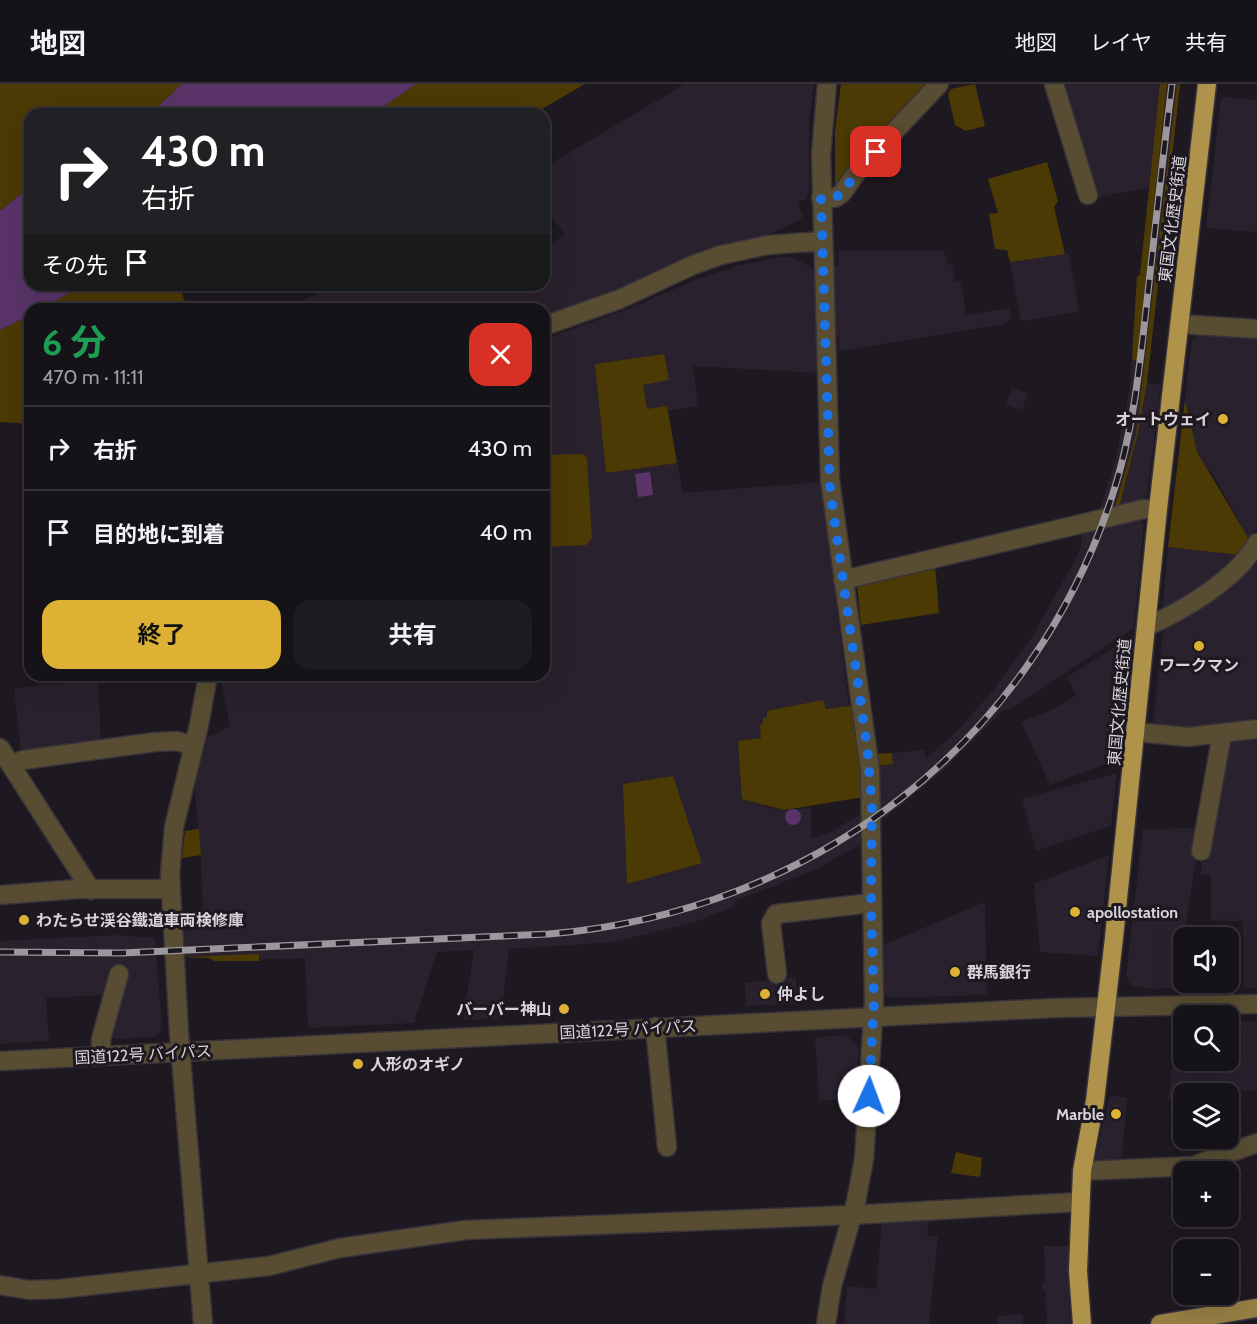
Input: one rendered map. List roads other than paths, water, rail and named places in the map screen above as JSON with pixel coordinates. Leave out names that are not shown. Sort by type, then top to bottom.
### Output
[{"type":"highway","name":"東国文化歴史街道","points":[[1082,1324],[1077,1271],[1082,1171],[1095,1101],[1106,1006],[1137,732],[1158,509],[1207,84]]},
{"type":"main road","points":[[1160,1324],[1257,1308]]},
{"type":"street","points":[[826,1324],[832,1286],[852,1215],[866,1145],[873,1018],[870,770],[831,498],[829,462],[821,198],[821,136],[827,84]]},
{"type":"street","points":[[821,198],[835,198],[842,193],[860,168],[939,84]]},
{"type":"street","points":[[1054,84],[1088,195]]},
{"type":"street","points":[[550,324],[620,298],[721,255],[777,243],[822,241]]},
{"type":"street","points":[[1179,324],[1257,329]]},
{"type":"street","points":[[843,580],[1144,509],[1158,509]]},
{"type":"street","points":[[1146,627],[1172,614],[1229,576],[1246,560],[1257,543]]},
{"type":"street","points":[[203,1324],[170,889],[174,827],[207,681]]},
{"type":"street","points":[[1137,732],[1188,737],[1257,729]]},
{"type":"street","points":[[1201,851],[1222,734]]},
{"type":"street","points":[[11,765],[23,760],[155,742],[177,741],[194,746]]},
{"type":"street","points":[[0,748],[91,890]]},
{"type":"street","points":[[0,895],[170,889]]},
{"type":"street","points":[[777,974],[771,923],[776,914],[871,898]]},
{"type":"street","points":[[101,1055],[102,1035],[119,974]]},
{"type":"street","name":"国道122号 バイパス","points":[[0,1061],[1106,1006],[1257,1004]]},
{"type":"street","points":[[655,1027],[667,1147]]},
{"type":"street","points":[[1082,1171],[1193,1166],[1257,1143]]},
{"type":"street","points":[[0,1285],[29,1290],[59,1289],[269,1266],[340,1248],[466,1230],[852,1215],[1079,1202]]},
{"type":"railway","points":[[0,952],[122,953],[549,934],[646,919],[738,891],[823,850],[901,798],[971,735],[1030,661],[1079,579],[1115,487],[1132,418],[1139,371],[1172,84]]},
{"type":"place","name":"オートウェイ","points":[[1223,419]]},
{"type":"place","name":"ワークマン","points":[[1199,646]]},
{"type":"place","name":"apollostation","points":[[1075,912]]},
{"type":"place","name":"わたらせ渓谷鐵道車両検修庫","points":[[24,920]]},
{"type":"place","name":"群馬銀行","points":[[955,972]]},
{"type":"place","name":"仲よし","points":[[765,994]]},
{"type":"place","name":"バーバー神山","points":[[564,1009]]},
{"type":"place","name":"人形のオギノ","points":[[358,1064]]},
{"type":"place","name":"Marble","points":[[1116,1114]]}]
